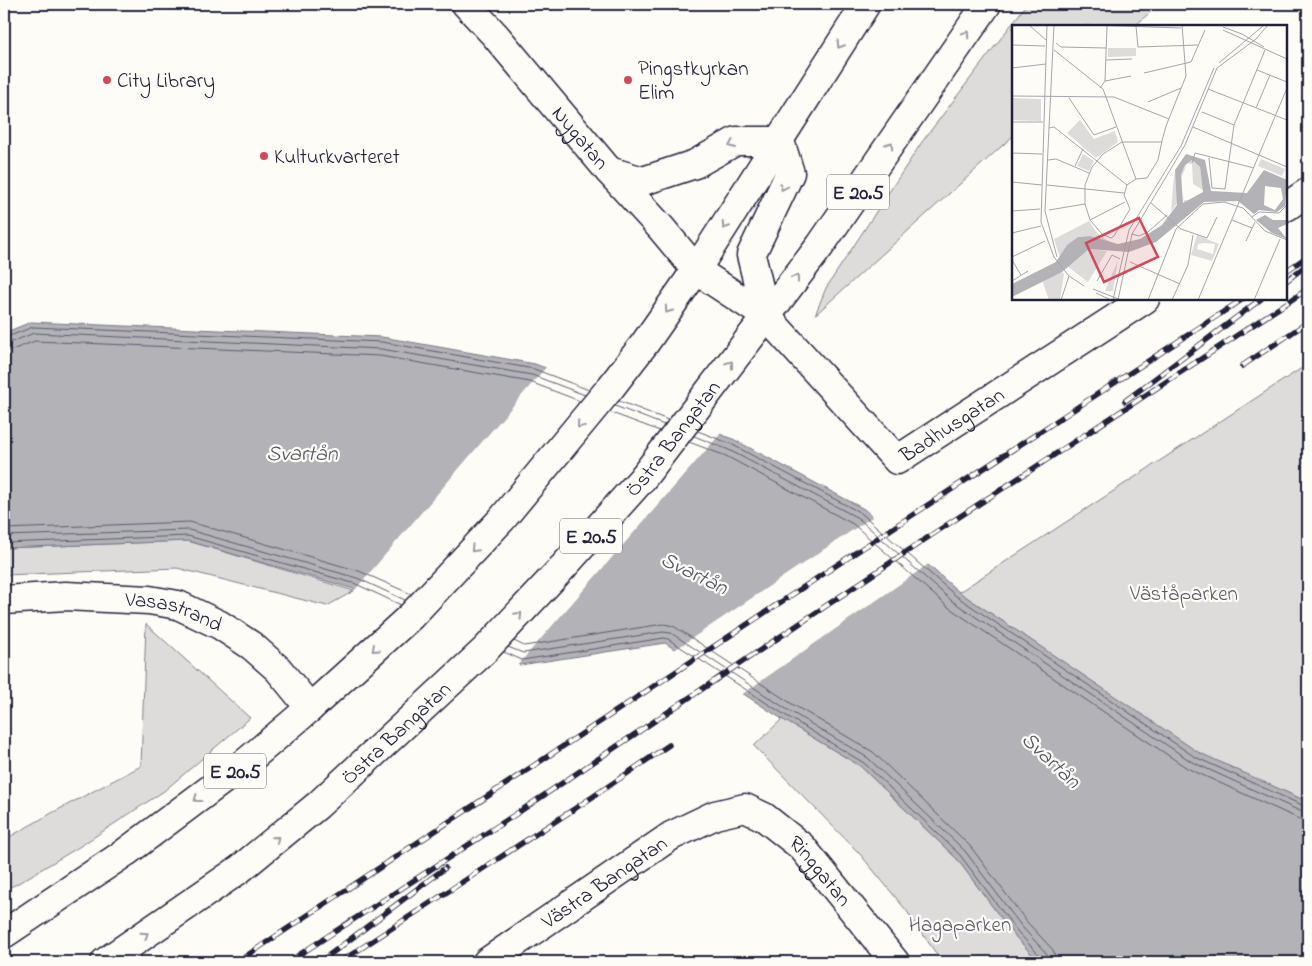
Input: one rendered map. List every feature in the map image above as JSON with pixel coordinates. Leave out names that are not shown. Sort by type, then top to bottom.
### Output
[{"type":"main road","name":"Nygatan","points":[[466,4],[495,35],[609,171],[662,229],[696,270],[766,316]]},
{"type":"main road","name":"E 20.5","points":[[4,934],[126,852],[244,764],[310,708],[411,616],[502,519],[611,388],[645,343],[696,270],[866,4]]},
{"type":"main road","name":"Östra Bangatan","points":[[105,962],[240,870],[318,805],[485,650],[564,566],[642,479],[825,239],[987,4]]},
{"type":"main road","points":[[609,171],[643,181],[695,164],[736,141],[780,141],[790,174],[751,254],[766,316]]},
{"type":"main road","points":[[1287,206],[1308,192]]},
{"type":"main road","name":"Badhusgatan","points":[[766,316],[897,460],[1143,300]]},
{"type":"main road","name":"Vasastrand","points":[[4,600],[65,596],[149,600],[178,604],[220,625],[252,646],[278,669],[310,708]]},
{"type":"main road","name":"Ringgatan","points":[[728,812],[745,808],[764,817],[802,847],[895,962]]},
{"type":"main road","name":"Västra Bangatan","points":[[487,962],[671,836],[715,815],[728,812]]},
{"type":"green space","points":[[1027,4],[1159,4],[1136,25],[1012,25],[1012,137],[815,315],[826,288],[922,142]]},
{"type":"green space","name":"Väståparken","points":[[1308,364],[1308,802],[1198,753],[959,592]]},
{"type":"green space","points":[[188,541],[354,591],[327,606],[177,568],[4,575],[4,548]]},
{"type":"green space","points":[[146,624],[250,718],[164,791],[79,847],[15,885],[4,889],[4,840],[141,766]]},
{"type":"green space","name":"Hagaparken","points":[[782,719],[860,766],[957,859],[1013,934],[1039,962],[942,962],[906,910],[859,853],[754,746]]},
{"type":"water","name":"Svartån","points":[[31,322],[382,337],[535,364],[733,439],[864,509],[959,592],[1198,752],[1308,802],[1308,962],[1039,962],[1013,934],[957,859],[860,766],[782,719],[665,643],[520,665],[354,589],[188,541],[4,548],[4,333]]},
{"type":"pier","points":[[547,366],[722,432],[517,666],[354,591]]},
{"type":"pier","points":[[875,515],[930,563],[741,695],[673,651]]},
{"type":"railway","points":[[1287,270],[1308,256]]},
{"type":"railway","points":[[1287,280],[1308,264]]},
{"type":"railway","points":[[288,962],[519,812],[933,534],[1308,289]]},
{"type":"railway","points":[[237,962],[914,514],[1241,300]]},
{"type":"railway","points":[[1125,401],[1260,300]]},
{"type":"railway","points":[[1242,366],[1308,322]]},
{"type":"railway","points":[[340,962],[669,745]]},
{"type":"railway","points":[[320,962],[445,868]]},
{"type":"place","name":"City Library","points":[[107,80]]},
{"type":"place","name":"Pingstkyrkan Elim","points":[[628,80]]},
{"type":"place","name":"Kulturkvarteret","points":[[264,156]]}]
